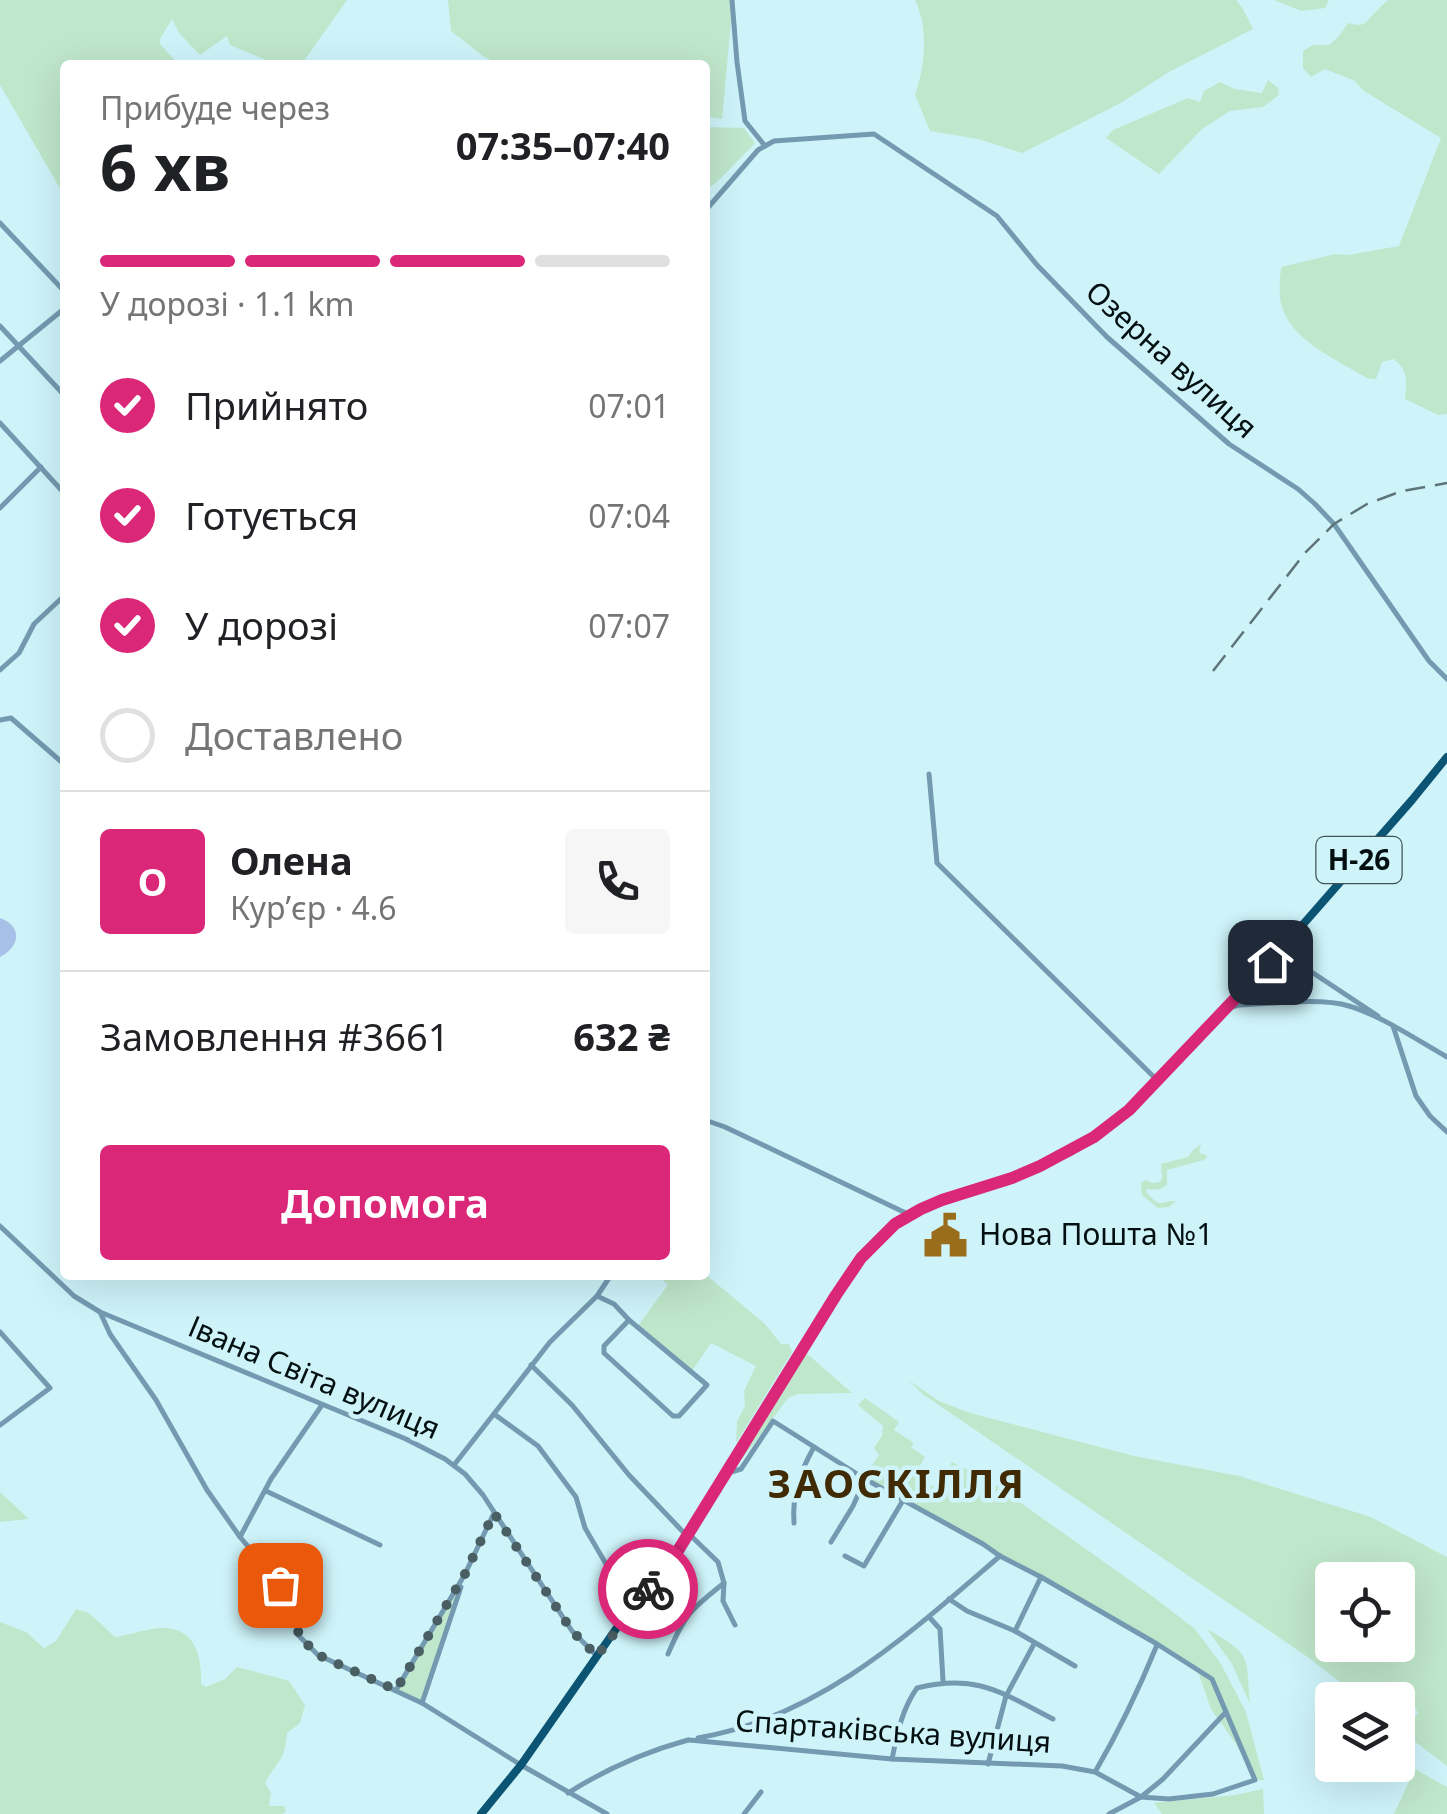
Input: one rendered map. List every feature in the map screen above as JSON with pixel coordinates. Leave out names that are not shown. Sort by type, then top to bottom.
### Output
[{"type":"main road","name":"Н-26","points":[[481,1814],[674,1557],[799,1353],[869,1249],[895,1224],[942,1200],[1012,1178],[1070,1152],[1129,1110],[1270,962],[1447,756]]},
{"type":"street","points":[[710,205],[765,146],[746,121],[732,0]]},
{"type":"street","name":"Озерна вулиця","points":[[765,146],[774,141],[874,134],[997,216],[1049,279],[1107,337],[1229,444],[1315,504],[1334,524],[1423,653],[1447,679]]},
{"type":"street","points":[[0,223],[60,287]]},
{"type":"street","points":[[0,361],[60,312]]},
{"type":"street","points":[[0,326],[60,391]]},
{"type":"street","points":[[0,423],[60,489]]},
{"type":"street","points":[[0,508],[40,467]]},
{"type":"street","points":[[0,670],[19,653],[34,624],[60,600]]},
{"type":"street","points":[[0,720],[11,718],[60,761]]},
{"type":"street","points":[[929,774],[937,863],[1157,1080]]},
{"type":"street","points":[[1270,962],[1292,959],[1447,1057]]},
{"type":"street","points":[[1226,1009],[1332,1003],[1349,1006],[1393,1026],[1416,1096],[1447,1132]]},
{"type":"street","points":[[710,1122],[910,1216]]},
{"type":"street","points":[[0,1226],[74,1296],[100,1312],[207,1490],[300,1609],[298,1635],[308,1646],[318,1655],[422,1703],[607,1814]]},
{"type":"street","points":[[454,1465],[550,1342],[598,1296],[608,1280]]},
{"type":"street","points":[[598,1296],[614,1304],[707,1386],[679,1416],[673,1416],[604,1353],[604,1346],[628,1320]]},
{"type":"street","name":"Івана Світа вулиця","points":[[100,1312],[406,1439],[454,1465],[494,1513],[572,1631],[597,1656]]},
{"type":"street","points":[[0,1332],[50,1388],[0,1425]]},
{"type":"street","points":[[531,1365],[572,1405],[628,1475],[718,1562],[724,1602],[736,1626]]},
{"type":"street","points":[[240,1536],[272,1478],[322,1404]]},
{"type":"street","points":[[494,1414],[538,1446],[576,1497],[585,1528],[635,1606]]},
{"type":"street","points":[[726,1474],[740,1469],[772,1421],[865,1480],[1041,1576],[1157,1644],[1212,1679],[1255,1780],[1212,1794],[1170,1799],[1141,1797],[1094,1772],[1118,1732],[1157,1644]]},
{"type":"street","points":[[794,1523],[793,1504],[801,1471],[814,1447]]},
{"type":"street","points":[[831,1542],[865,1480]]},
{"type":"street","points":[[266,1491],[380,1546]]},
{"type":"street","points":[[845,1556],[864,1566],[903,1501]]},
{"type":"street","points":[[396,1690],[465,1574],[494,1513]]},
{"type":"street","points":[[568,1793],[606,1770],[652,1750],[730,1733],[820,1694],[863,1668],[930,1618],[1000,1556]]},
{"type":"street","points":[[422,1703],[465,1574]]},
{"type":"street","points":[[1015,1632],[1041,1576]]},
{"type":"street","points":[[668,1654],[692,1607],[724,1584]]},
{"type":"street","points":[[949,1600],[1075,1666]]},
{"type":"street","points":[[930,1618],[940,1629],[944,1681]]},
{"type":"street","points":[[988,1764],[1006,1696],[1034,1644]]},
{"type":"street","points":[[892,1759],[910,1698],[917,1688],[944,1681],[980,1684],[1053,1719]]},
{"type":"street","points":[[1109,1814],[1164,1779],[1226,1712]]},
{"type":"street","name":"Спартаківська вулиця","points":[[689,1740],[892,1759],[1062,1766],[1094,1772]]},
{"type":"street","points":[[744,1814],[761,1792]]},
{"type":"green space","points":[[0,0],[347,0],[305,60],[266,60],[230,45],[227,36],[200,55],[179,33],[172,19],[160,44],[174,60],[60,60],[60,188],[0,85]]},
{"type":"green space","points":[[448,0],[730,0],[722,119],[710,117],[710,60],[491,60],[451,31]]},
{"type":"green space","points":[[915,0],[1236,0],[1253,29],[1022,153],[978,139],[930,131],[915,95],[924,48]]},
{"type":"green space","points":[[1274,0],[1329,0],[1325,8],[1301,11]]},
{"type":"green space","points":[[1389,0],[1447,0],[1447,414],[1438,415],[1405,399],[1406,377],[1394,359],[1382,362],[1376,379],[1367,378],[1318,349],[1287,319],[1280,297],[1281,267],[1335,254],[1399,246],[1441,138],[1364,91],[1355,81],[1325,69],[1311,77],[1303,68],[1303,51],[1313,45],[1329,45],[1348,23],[1365,23]]},
{"type":"green space","points":[[1268,80],[1278,88],[1279,95],[1263,107],[1230,111],[1202,129],[1159,174],[1106,138],[1113,130],[1188,98],[1200,102],[1204,91],[1220,82],[1262,93]]},
{"type":"green space","points":[[710,127],[744,128],[755,143],[710,187]]},
{"type":"green space","points":[[1201,1144],[1199,1153],[1206,1155],[1204,1160],[1167,1170],[1165,1186],[1146,1189],[1159,1203],[1176,1201],[1169,1207],[1158,1208],[1142,1195],[1141,1183],[1160,1182],[1161,1164],[1188,1157]]},
{"type":"green space","points":[[710,1278],[765,1324],[781,1344],[789,1344],[792,1352],[736,1443],[737,1421],[745,1406],[744,1391],[756,1366],[711,1343],[692,1371],[637,1327],[668,1285],[662,1280]]},
{"type":"green space","points":[[804,1351],[852,1393],[797,1394],[788,1398],[743,1458],[738,1459]]},
{"type":"green space","points":[[908,1380],[939,1401],[970,1413],[1134,1456],[1239,1476],[1371,1517],[1447,1557],[1447,1766],[1415,1742],[1415,1682],[1340,1682],[924,1395]]},
{"type":"green space","points":[[865,1398],[899,1422],[894,1430],[914,1443],[911,1447],[925,1457],[915,1475],[937,1489],[952,1462],[990,1481],[1195,1629],[1221,1664],[1246,1712],[1264,1780],[1255,1780],[1211,1709],[1197,1669],[863,1478],[879,1455],[874,1448],[883,1426],[858,1405]]},
{"type":"green space","points":[[0,1492],[29,1519],[0,1522]]},
{"type":"green space","points":[[465,1574],[422,1703],[396,1690]]},
{"type":"green space","points":[[76,1609],[89,1613],[115,1637],[159,1628],[184,1634],[195,1647],[201,1684],[206,1687],[225,1679],[237,1667],[289,1681],[305,1705],[300,1723],[287,1733],[282,1755],[265,1783],[271,1793],[269,1806],[284,1806],[286,1812],[0,1814],[0,1622],[26,1632],[44,1648],[56,1641]]},
{"type":"green space","points":[[1207,1629],[1244,1658],[1250,1704],[1232,1664]]},
{"type":"green space","points":[[1415,1769],[1447,1787],[1447,1814],[1394,1814],[1409,1782],[1415,1782]]},
{"type":"green space","points":[[1263,1789],[1264,1814],[1162,1814],[1154,1803],[1235,1795]]},
{"type":"water","points":[[0,918],[13,926],[16,937],[12,948],[0,957]]},
{"type":"railway","points":[[1213,671],[1305,553],[1334,524],[1367,504],[1402,491],[1447,483]]},
{"type":"way so far","points":[[280,1585],[300,1609],[298,1635],[308,1646],[318,1655],[396,1690],[465,1574],[494,1513],[572,1631],[597,1656],[648,1589]]},
{"type":"place","name":"Нова Пошта №1","points":[[946,1235]]},
{"type":"district","name":"ЗАОСКIЛЛЯ","points":[[897,1484]]},
{"type":"route","points":[[648,1589],[674,1557],[836,1295],[878,1240],[895,1224],[921,1209],[1012,1178],[1094,1137],[1129,1110],[1270,962]]}]
